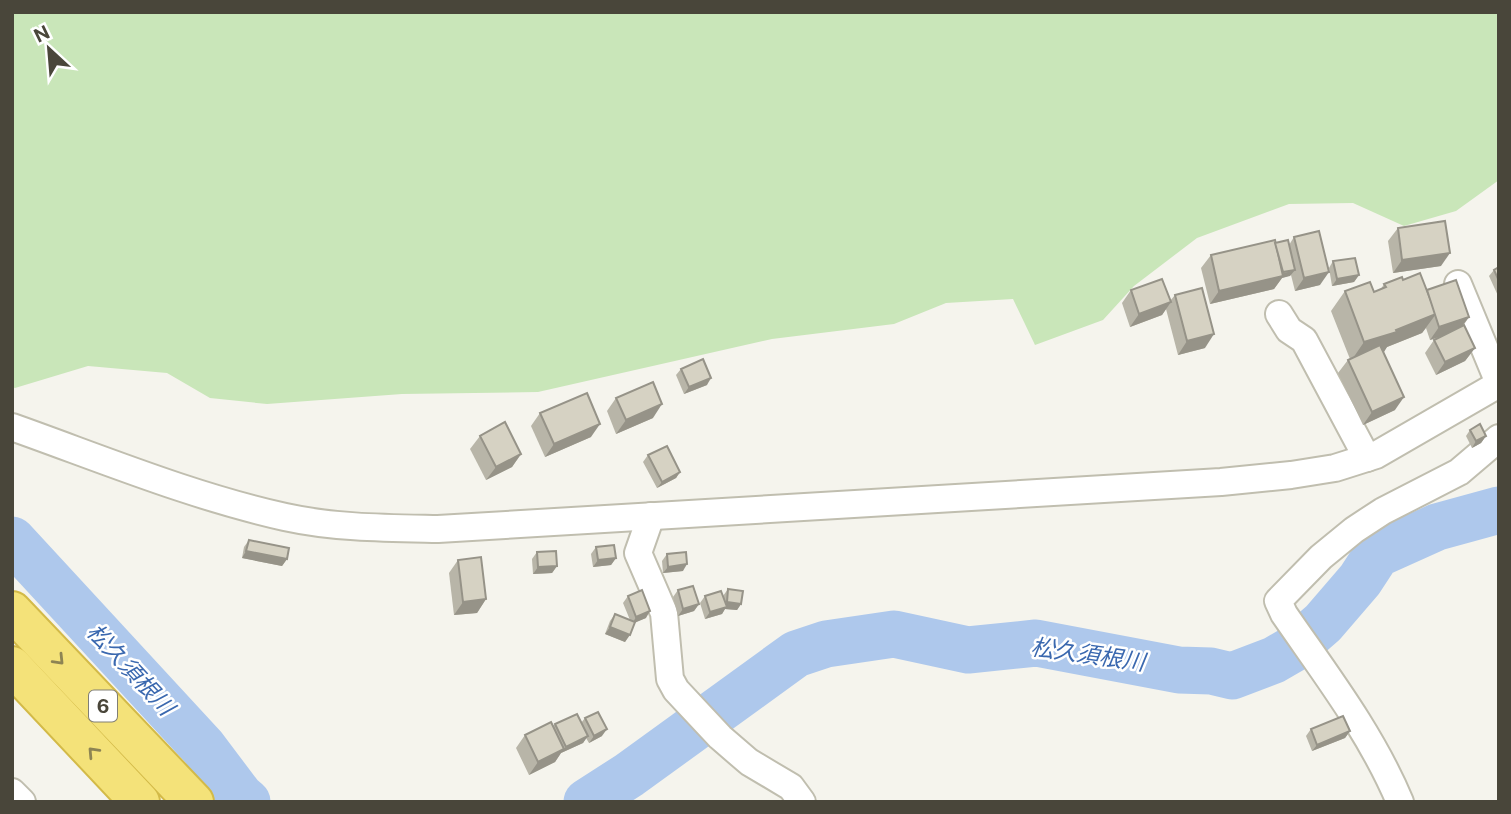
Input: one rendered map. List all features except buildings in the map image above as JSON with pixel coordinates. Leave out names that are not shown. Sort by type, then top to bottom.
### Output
[{"type":"highway","name":"6","points":[[12,611],[194,802]]},
{"type":"highway","name":"6","points":[[12,666],[140,802]]},
{"type":"street","points":[[12,427],[207,496],[286,517],[337,525],[438,529],[1221,482],[1303,474],[1335,468],[1376,455],[1499,384],[1458,284]]},
{"type":"street","points":[[1279,314],[1289,330],[1304,340],[1367,458]]},
{"type":"street","points":[[1400,802],[1388,774],[1356,717],[1284,614],[1278,601],[1321,557],[1353,530],[1383,511],[1459,472],[1499,438]]},
{"type":"street","points":[[651,516],[638,553],[664,613],[670,679],[676,690],[720,737],[749,762],[791,787],[802,802]]},
{"type":"street","points":[[1356,717],[1381,802]]},
{"type":"street","points":[[12,792],[22,802]]},
{"type":"green space","points":[[12,12],[1499,12],[1499,180],[1456,211],[1404,226],[1353,203],[1289,204],[1197,238],[1134,286],[1103,320],[1035,345],[1013,299],[946,303],[894,324],[772,339],[538,392],[402,394],[267,404],[210,398],[167,373],[88,366],[15,388],[12,387]]},
{"type":"waterway","name":"松久須根川","points":[[587,802],[629,775],[796,654],[826,644],[894,634],[968,650],[1036,643],[1179,670],[1211,671],[1232,676],[1274,660],[1293,649],[1323,623],[1360,580],[1377,554],[1437,527],[1499,510]]},
{"type":"waterway","name":"松久須根川","points":[[12,540],[203,747],[247,802]]}]
